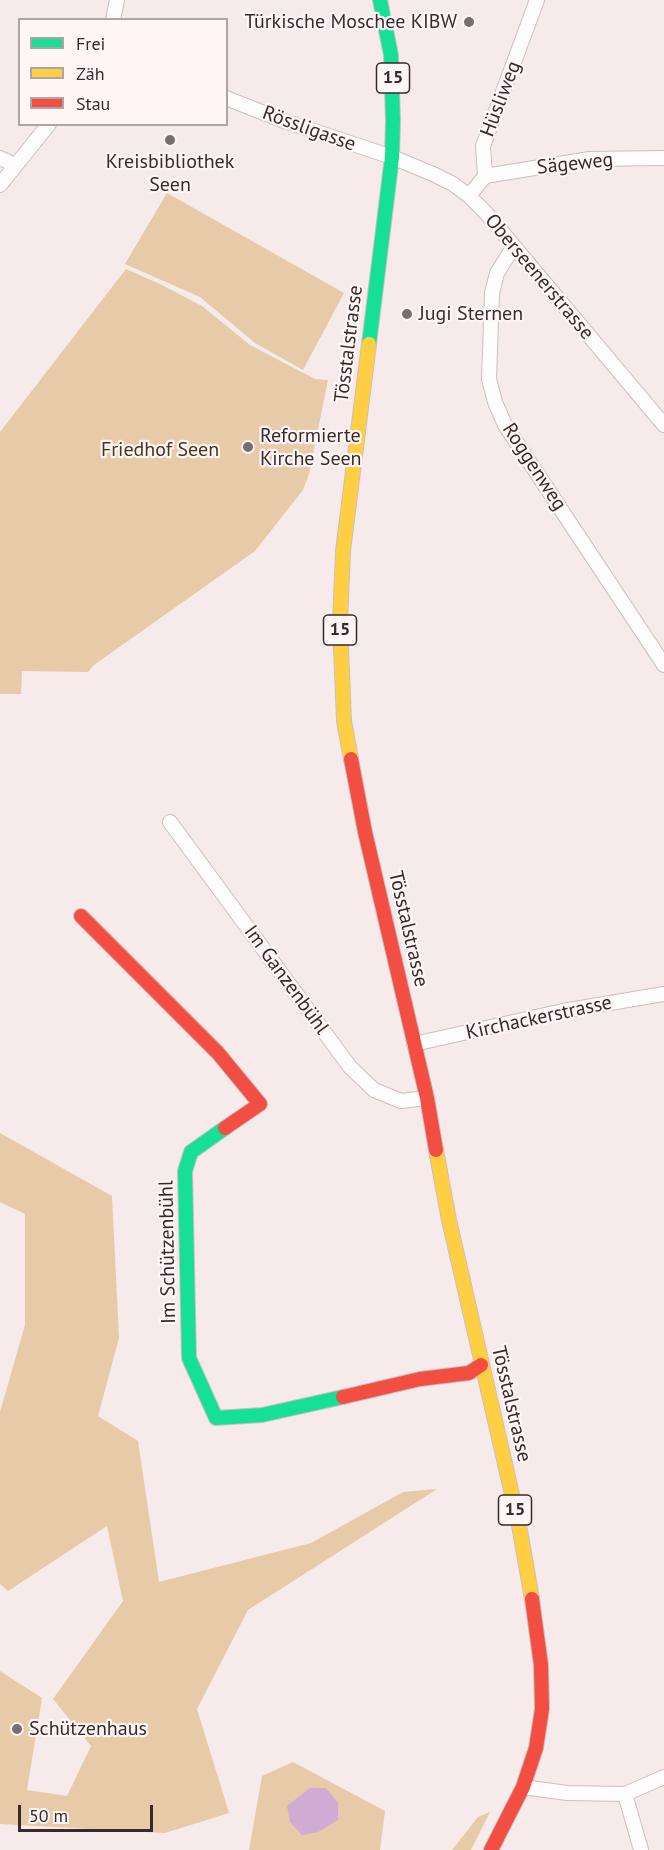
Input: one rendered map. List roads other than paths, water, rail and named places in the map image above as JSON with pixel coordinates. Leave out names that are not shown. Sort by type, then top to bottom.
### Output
[{"type":"main road","name":"Tösstalstrasse","points":[[380,0],[392,65],[392,158],[343,551],[340,653],[344,721],[363,820],[427,1098],[448,1220],[519,1525],[536,1624],[541,1665],[542,1709],[536,1748],[523,1787],[491,1850]]},
{"type":"main road","name":"Im Schützenbühl","points":[[81,916],[218,1053],[260,1104],[191,1152],[185,1171],[189,1358],[216,1418],[262,1415],[420,1379],[469,1373],[481,1365]]},
{"type":"street","points":[[112,18],[117,0]]},
{"type":"street","name":"Hüsliweg","points":[[485,176],[483,146],[537,0]]},
{"type":"street","name":"Rössligasse","points":[[228,99],[284,122],[392,158]]},
{"type":"street","points":[[0,185],[47,126]]},
{"type":"street","points":[[0,158],[15,165]]},
{"type":"street","name":"Oberseenerstrasse","points":[[392,158],[433,174],[453,184],[469,196],[486,213],[664,425]]},
{"type":"street","name":"Sägeweg","points":[[485,176],[590,159],[664,158]]},
{"type":"street","points":[[469,196],[485,176]]},
{"type":"street","name":"Roggenweg","points":[[514,246],[497,273],[492,293],[489,379],[495,402],[505,425],[664,665]]},
{"type":"street","name":"Im Ganzenbühl","points":[[170,822],[350,1067],[374,1090],[401,1101],[427,1098]]},
{"type":"street","name":"Kirchackerstrasse","points":[[414,1044],[563,1011],[664,993]]},
{"type":"street","points":[[523,1787],[567,1793],[625,1794],[664,1777]]},
{"type":"street","points":[[625,1794],[641,1850]]},
{"type":"place","name":"Türkische Moschee KIBW","points":[[469,22]]},
{"type":"place","name":"Kreisbibliothek Seen","points":[[170,140]]},
{"type":"place","name":"Jugi Sternen","points":[[407,314]]},
{"type":"place","name":"Reformierte Kirche Seen","points":[[248,447]]},
{"type":"place","name":"Schützenhaus","points":[[17,1729]]},
{"type":"park label","name":"Friedhof Seen","points":[[160,450]]}]
